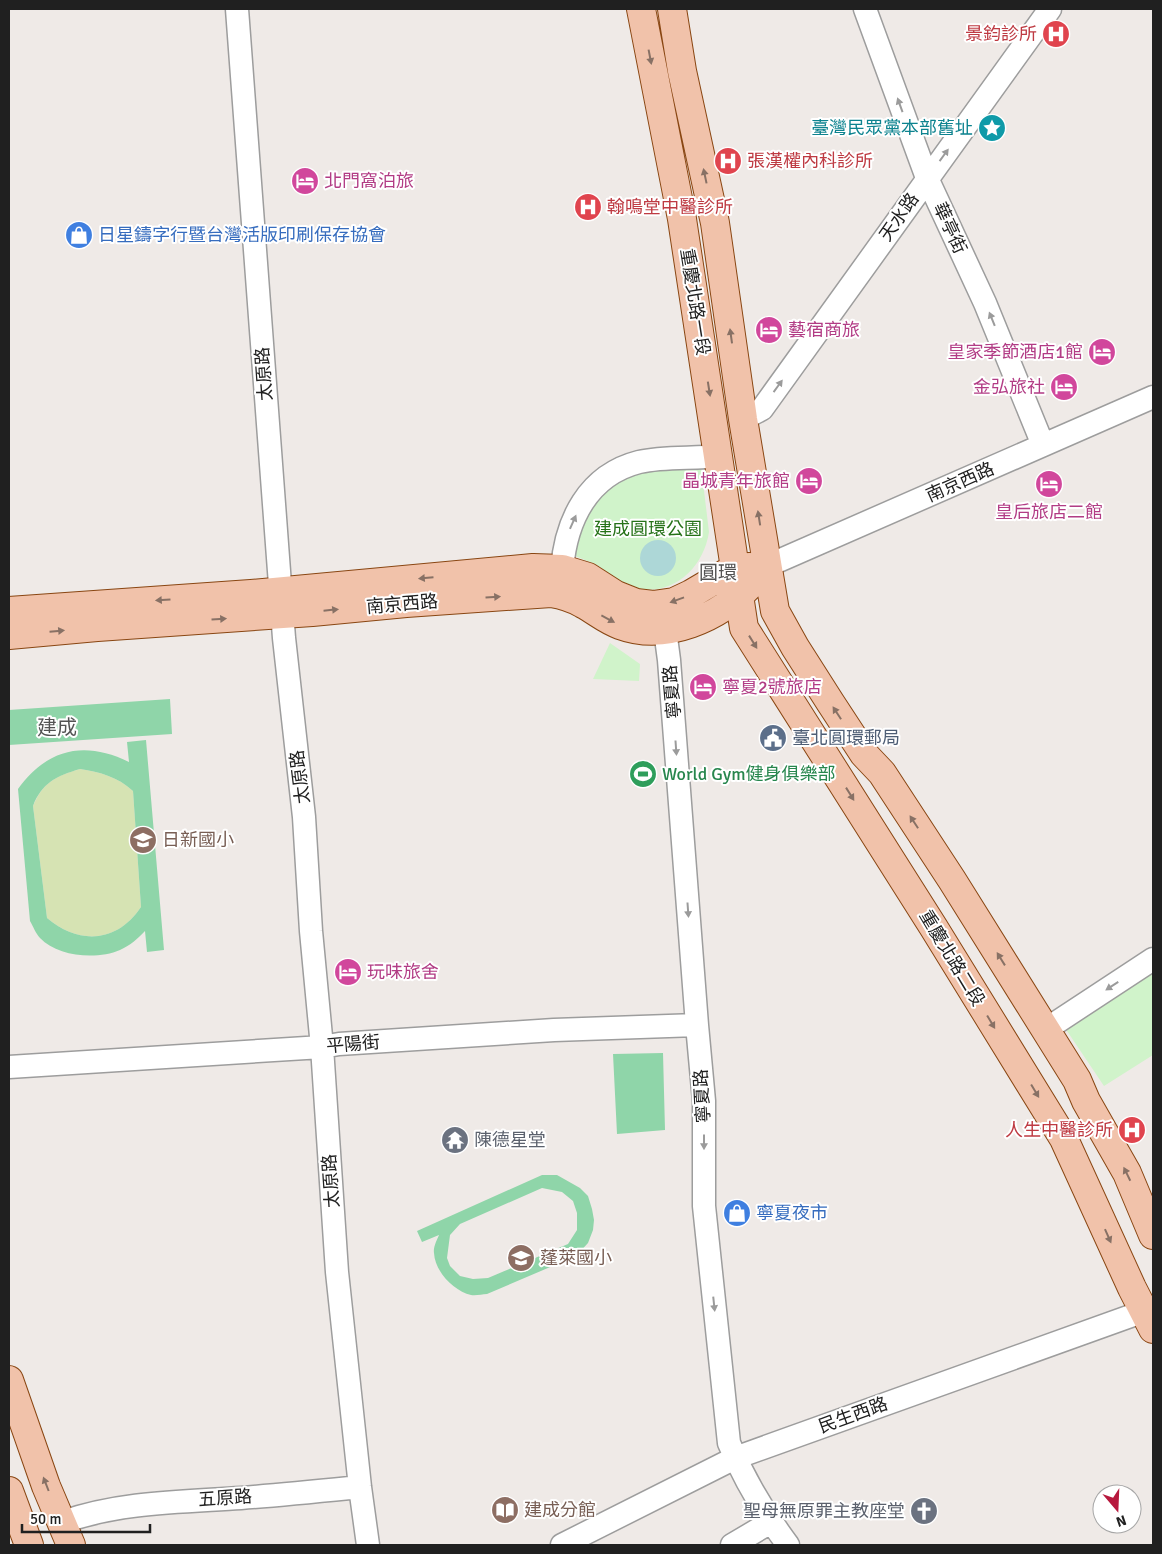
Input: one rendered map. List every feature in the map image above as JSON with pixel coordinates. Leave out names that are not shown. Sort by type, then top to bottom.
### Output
[{"type":"main road","name":"重慶北路一段","points":[[641,9],[682,219],[739,597]]},
{"type":"main road","name":"重慶北路一段","points":[[672,9],[682,71],[715,223],[743,419],[767,566]]},
{"type":"main road","name":"南京西路","points":[[9,611],[282,603],[406,603],[551,593],[566,596],[620,625],[640,630],[665,630],[698,621],[739,597],[767,566]]},
{"type":"main road","name":"南京西路","points":[[9,635],[107,626],[533,568],[562,569],[588,577],[616,595],[636,603],[653,605],[674,602],[735,568],[767,566]]},
{"type":"main road","points":[[767,566],[775,610],[795,647],[859,746],[882,773],[947,872],[1077,1080],[1086,1101],[1127,1173],[1153,1235]]},
{"type":"main road","name":"重慶北路二段","points":[[739,597],[744,628],[934,928],[1064,1140],[1132,1288],[1150,1316]]},
{"type":"main road","points":[[9,1380],[46,1486],[67,1534]]},
{"type":"main road","points":[[9,1491],[29,1545]]},
{"type":"street","name":"太原路","points":[[237,9],[282,603],[304,817],[337,1272],[368,1545]]},
{"type":"street","name":"華亭街","points":[[865,9],[927,178],[985,303],[1042,445]]},
{"type":"street","name":"天水路","points":[[743,419],[762,409],[1050,9]]},
{"type":"street","name":"南京西路","points":[[767,566],[1153,397]]},
{"type":"street","points":[[562,569],[564,548],[571,526],[581,505],[596,485],[608,475],[623,467],[640,462],[719,456]]},
{"type":"street","name":"寧夏路","points":[[665,630],[676,742],[704,1101],[704,1206],[729,1443],[735,1458],[771,1522],[788,1545]]},
{"type":"street","points":[[1045,1030],[1153,959]]},
{"type":"street","name":"平陽街","points":[[9,1066],[322,1047],[339,1044],[554,1030],[697,1025]]},
{"type":"street","name":"民生西路","points":[[562,1545],[735,1458],[1150,1316]]},
{"type":"street","name":"五原路","points":[[67,1534],[87,1514],[157,1503],[243,1498],[360,1487]]},
{"type":"street","points":[[732,1545],[771,1522]]},
{"type":"green space","name":"建成圓環公園","points":[[701,466],[709,532],[700,559],[682,579],[658,589],[644,590],[629,587],[620,583],[597,565],[572,555],[573,540],[595,497],[638,469]]},
{"type":"green space","points":[[610,643],[640,664],[639,681],[593,679]]},
{"type":"green space","points":[[170,699],[172,734],[9,745],[9,710]]},
{"type":"green space","points":[[146,740],[164,950],[147,952],[145,931],[127,946],[111,953],[89,956],[67,953],[40,938],[30,921],[18,789],[29,775],[41,765],[54,757],[68,752],[82,750],[97,751],[129,762],[127,742]],"holes":[[[80,769],[115,779],[133,791],[141,907],[121,928],[97,936],[84,936],[72,933],[59,927],[47,918],[33,806],[41,791],[51,781]]]},
{"type":"green space","points":[[80,769],[108,776],[121,782],[133,791],[141,907],[121,928],[97,936],[84,936],[72,933],[59,927],[47,918],[33,806],[41,791],[51,781]]},
{"type":"green space","points":[[1153,967],[1153,1055],[1104,1086],[1063,1025]]},
{"type":"green space","points":[[663,1053],[665,1130],[617,1134],[613,1054]]},
{"type":"green space","points":[[542,1175],[557,1175],[580,1188],[588,1196],[594,1220],[593,1230],[588,1243],[576,1256],[487,1294],[475,1295],[458,1289],[446,1280],[442,1274],[435,1260],[434,1253],[439,1235],[422,1242],[417,1231]],"holes":[[[542,1188],[562,1192],[573,1201],[577,1213],[577,1230],[568,1244],[488,1278],[473,1279],[460,1276],[450,1266],[447,1258],[450,1235],[460,1224]]]},
{"type":"water","points":[[658,540],[665,541],[671,545],[675,551],[675,565],[671,571],[665,575],[658,576],[651,575],[645,571],[641,565],[640,558],[641,551],[645,545],[651,541]]},
{"type":"place","name":"景鈞診所","points":[[1056,34]]},
{"type":"place","name":"臺灣民眾黨本部舊址","points":[[992,128]]},
{"type":"place","name":"張漢權內科診所","points":[[728,161]]},
{"type":"place","name":"北門窩泊旅","points":[[305,181]]},
{"type":"place","name":"翰鳴堂中醫診所","points":[[588,207]]},
{"type":"place","name":"日星鑄字行暨台灣活版印刷保存協會","points":[[79,235]]},
{"type":"place","name":"藝宿商旅","points":[[769,330]]},
{"type":"place","name":"皇家季節酒店1館","points":[[1102,352]]},
{"type":"place","name":"金弘旅社","points":[[1064,387]]},
{"type":"place","name":"晶城青年旅館","points":[[809,481]]},
{"type":"place","name":"皇后旅店二館","points":[[1049,484]]},
{"type":"place","name":"寧夏2號旅店","points":[[703,687]]},
{"type":"place","name":"臺北圓環郵局","points":[[773,738]]},
{"type":"place","name":"World Gym健身俱樂部","points":[[643,774]]},
{"type":"place","name":"日新國小","points":[[143,840]]},
{"type":"place","name":"玩味旅舍","points":[[348,972]]},
{"type":"place","name":"人生中醫診所","points":[[1132,1130]]},
{"type":"place","name":"陳德星堂","points":[[455,1140]]},
{"type":"place","name":"寧夏夜市","points":[[737,1213]]},
{"type":"place","name":"蓬萊國小","points":[[521,1258]]},
{"type":"place","name":"建成分館","points":[[505,1510]]},
{"type":"place","name":"聖母無原罪主教座堂","points":[[924,1511]]},
{"type":"district","name":"圓環","points":[[718,573]]},
{"type":"district","name":"建成","points":[[57,727]]}]
